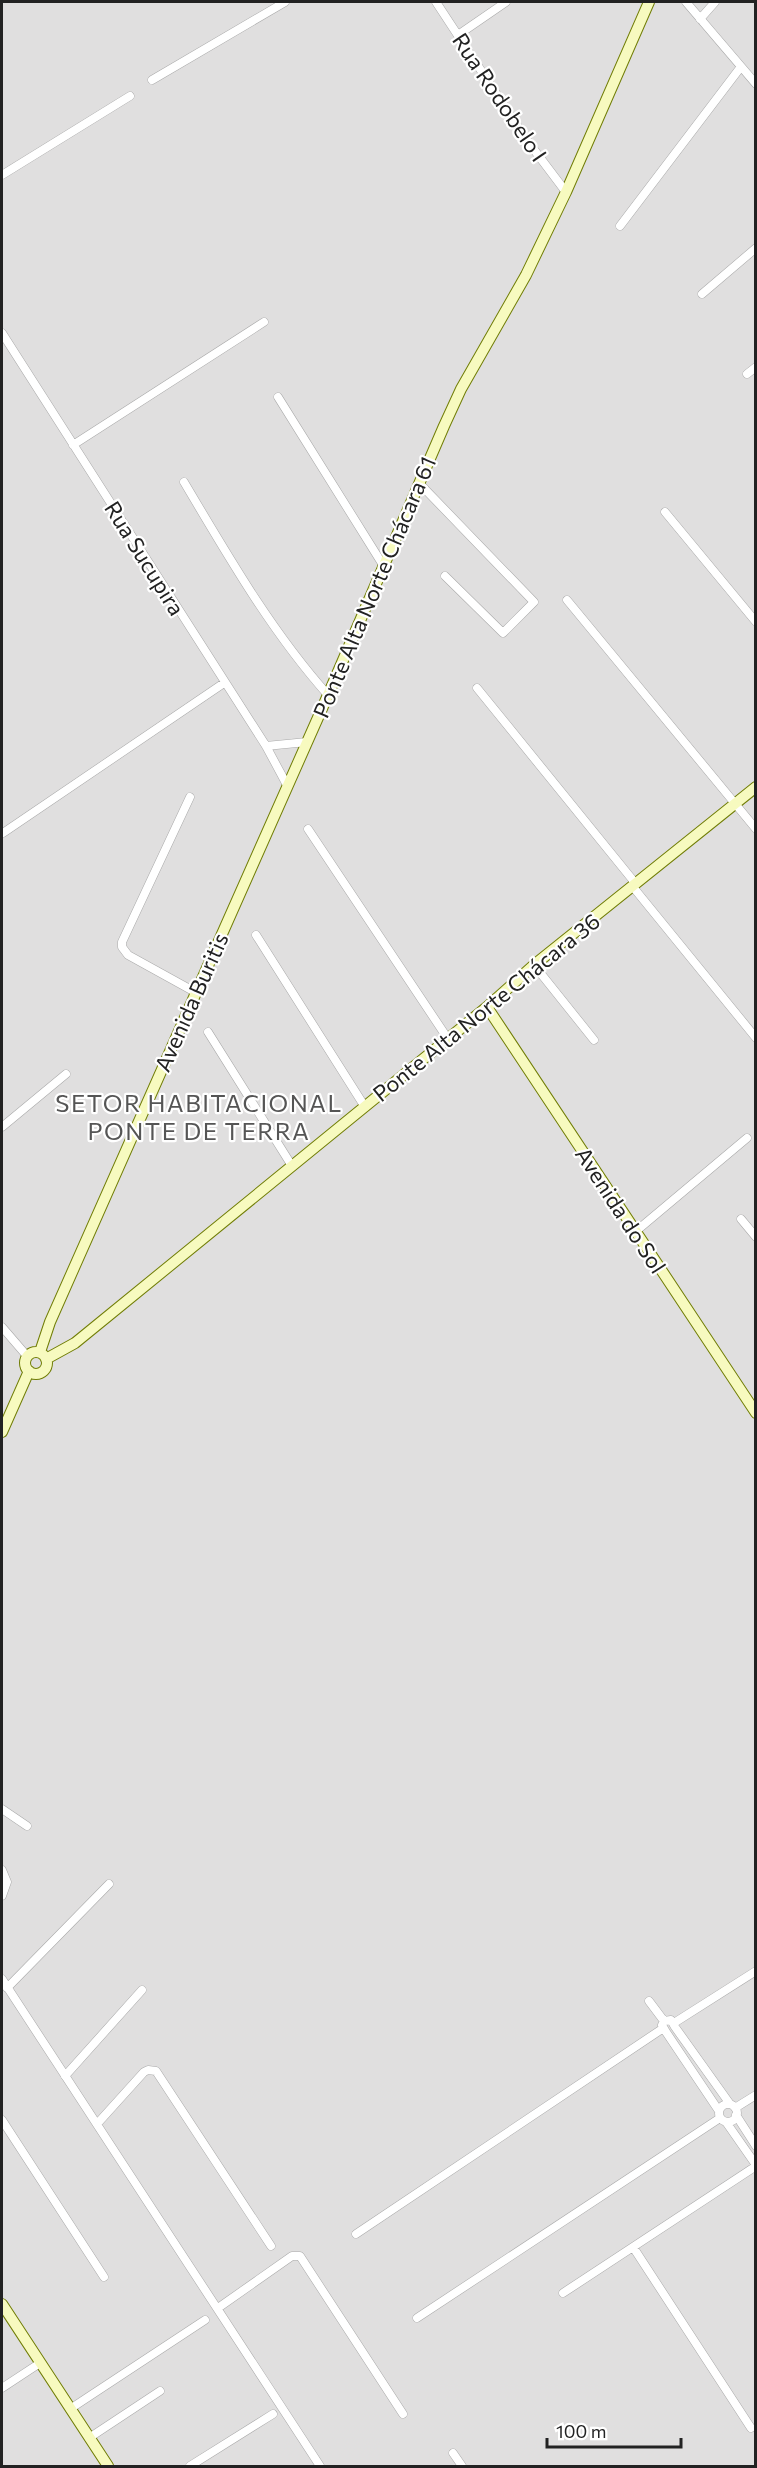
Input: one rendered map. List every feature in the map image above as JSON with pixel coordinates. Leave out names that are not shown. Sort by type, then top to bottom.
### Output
[{"type":"street","points":[[152,80],[285,2]]},
{"type":"street","name":"Rua Rodobelo I","points":[[436,2],[526,139],[566,192]]},
{"type":"street","points":[[458,35],[506,2]]},
{"type":"street","name":"Ponte Alta Norte Chácara 61","points":[[287,784],[461,389],[526,275],[566,192],[649,2]]},
{"type":"street","points":[[686,2],[740,68],[752,74],[756,84]]},
{"type":"street","points":[[700,19],[715,2]]},
{"type":"street","points":[[620,226],[740,68]]},
{"type":"street","points":[[2,175],[130,96]]},
{"type":"street","points":[[702,294],[756,249]]},
{"type":"street","points":[[73,445],[264,322]]},
{"type":"street","name":"Rua Sucupira","points":[[2,333],[266,746],[287,784]]},
{"type":"street","points":[[747,374],[756,367]]},
{"type":"street","points":[[278,397],[383,565]]},
{"type":"street","points":[[184,482],[228,556],[294,656],[328,695]]},
{"type":"street","points":[[419,483],[534,602],[503,633],[445,576]]},
{"type":"street","points":[[665,512],[756,621]]},
{"type":"street","points":[[567,600],[756,829]]},
{"type":"street","points":[[3,833],[224,683]]},
{"type":"street","points":[[477,688],[756,1038]]},
{"type":"street","points":[[266,746],[307,742]]},
{"type":"street","name":"Avenida Buritis","points":[[43,1355],[50,1322],[287,784]]},
{"type":"street","name":"Ponte Alta Norte Chácara 36","points":[[43,1355],[75,1343],[487,1007],[534,965],[756,787]]},
{"type":"street","points":[[190,797],[122,942],[122,947],[129,955],[195,992]]},
{"type":"street","points":[[308,829],[448,1039]]},
{"type":"street","points":[[256,935],[365,1107]]},
{"type":"street","points":[[534,965],[594,1040]]},
{"type":"street","name":"Avenida do Sol","points":[[487,1007],[756,1413]]},
{"type":"street","points":[[208,1032],[292,1166]]},
{"type":"street","points":[[2,1127],[66,1074]]},
{"type":"street","points":[[635,1232],[747,1138]]},
{"type":"street","points":[[741,1219],[756,1238]]},
{"type":"street","points":[[2,1327],[27,1356],[29,1371],[2,1432]]},
{"type":"street","points":[[27,1356],[33,1351],[43,1355],[46,1366],[43,1372],[36,1375],[29,1371]]},
{"type":"street","points":[[2,1809],[27,1826]]},
{"type":"street","points":[[2,1870],[7,1882],[2,1896]]},
{"type":"street","points":[[7,1988],[109,1884]]},
{"type":"street","points":[[675,2025],[756,1971]]},
{"type":"street","points":[[2,1980],[320,2466]]},
{"type":"street","points":[[65,2076],[142,1990]]},
{"type":"street","points":[[563,2293],[756,2165],[721,2117],[649,2001]]},
{"type":"street","points":[[356,2234],[664,2027],[671,2020],[734,2109],[756,2146]]},
{"type":"street","points":[[97,2124],[144,2072],[156,2071],[271,2246]]},
{"type":"street","points":[[721,2117],[732,2120],[734,2109],[756,2095]]},
{"type":"street","points":[[417,2318],[721,2117],[723,2105],[734,2109]]},
{"type":"street","points":[[2,2120],[104,2277]]},
{"type":"street","points":[[740,2142],[749,2136]]},
{"type":"street","points":[[633,2247],[751,2428]]},
{"type":"street","points":[[218,2308],[292,2256],[300,2256],[404,2414]]},
{"type":"street","points":[[2,2304],[108,2466]]},
{"type":"street","points":[[70,2409],[205,2320]]},
{"type":"street","points":[[2,2388],[40,2363]]},
{"type":"street","points":[[89,2438],[160,2391]]},
{"type":"street","points":[[190,2466],[273,2414]]},
{"type":"street","points":[[453,2453],[462,2466]]},
{"type":"shaded area","points":[[2,2],[755,2],[755,2466],[2,2466]]},
{"type":"district","name":"SETOR HABITACIONAL PONTE DE TERRA","points":[[199,1116]]}]
